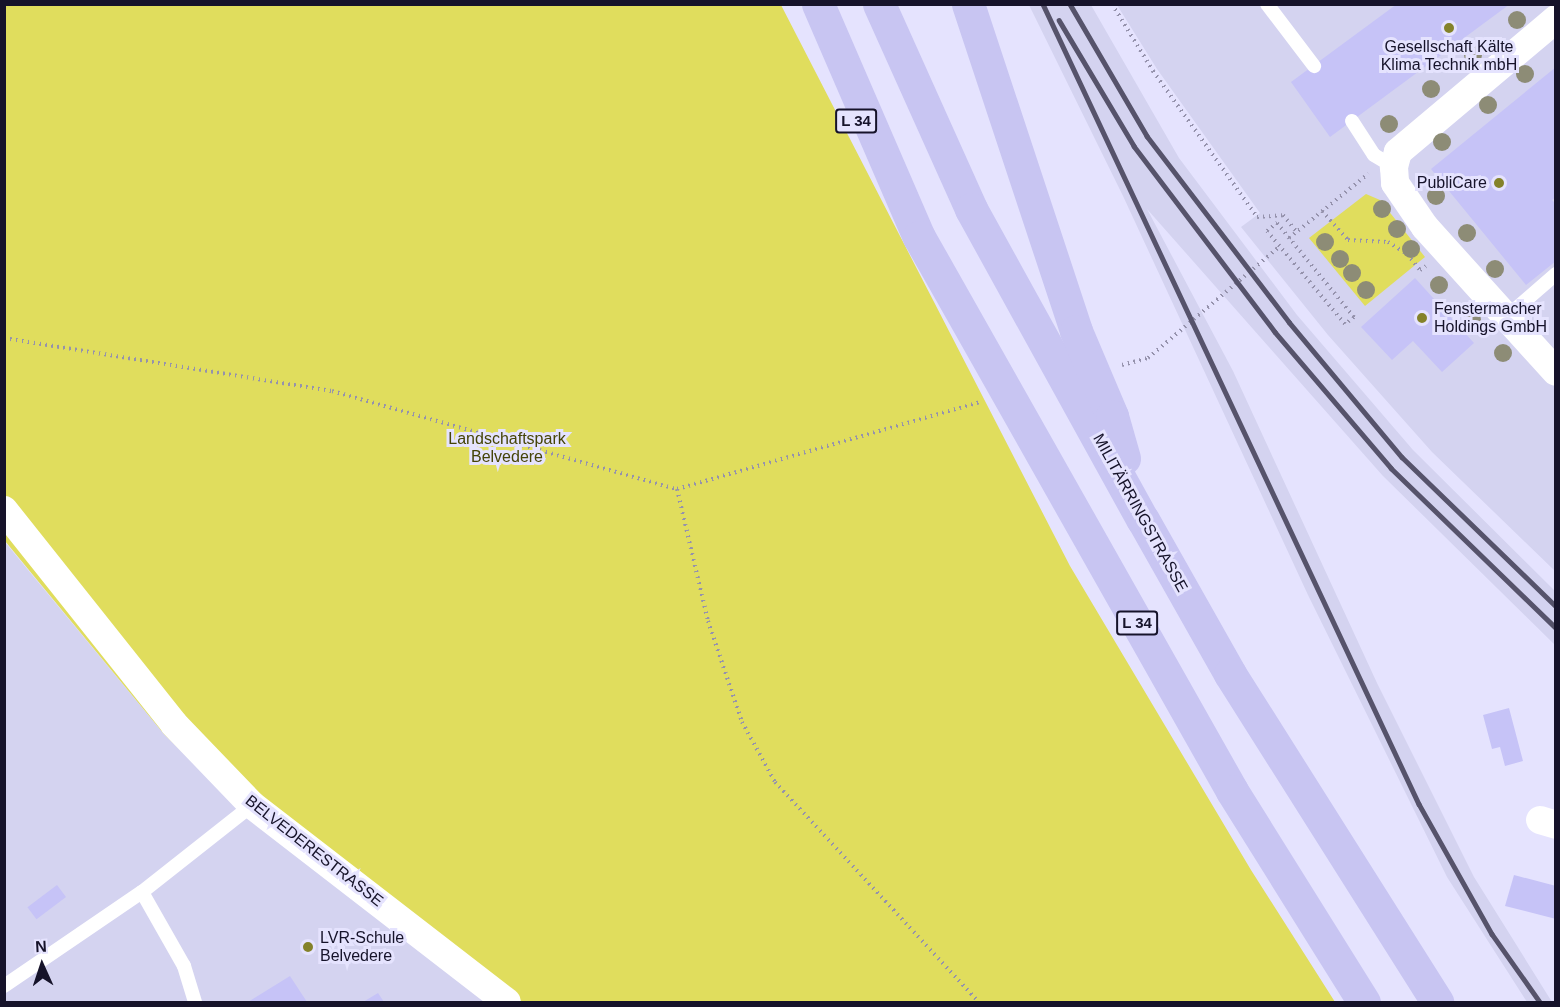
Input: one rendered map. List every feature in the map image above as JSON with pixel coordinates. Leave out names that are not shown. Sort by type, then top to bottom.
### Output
[{"type":"highway","name":"L 34","points":[[793,4],[919,237],[1232,791],[1364,1002]]},
{"type":"highway","name":"L 34","points":[[818,4],[919,237]]},
{"type":"highway","name":"MILITÄRRINGSTRASSE","points":[[879,4],[971,209],[1143,520],[1230,674],[1437,1002]]},
{"type":"highway","points":[[968,4],[1076,331],[1112,417],[1143,520]]},
{"type":"street","points":[[1556,19],[1398,152],[1394,167],[1395,183],[1425,227],[1504,319],[1556,372]]},
{"type":"street","name":"BELVEDERESTRASSE","points":[[4,510],[174,724],[252,805],[507,1002]]},
{"type":"lane","points":[[1267,4],[1314,66]]},
{"type":"lane","points":[[1352,121],[1374,154],[1394,167]]},
{"type":"lane","points":[[1504,319],[1556,274]]},
{"type":"lane","points":[[4,986],[142,892],[252,805]]},
{"type":"lane","points":[[142,892],[184,966],[195,1002]]},
{"type":"path","points":[[1112,4],[1153,71],[1257,217],[1283,215],[1297,232]]},
{"type":"path","points":[[1289,238],[1372,170],[1394,167]]},
{"type":"path","points":[[1322,211],[1348,240],[1388,242],[1415,263]]},
{"type":"path","points":[[1277,223],[1289,238],[1354,317],[1345,324],[1267,231],[1277,223]]},
{"type":"path","points":[[4,338],[333,391],[676,489],[924,417]]},
{"type":"path","points":[[676,489],[708,621],[742,722],[775,782],[979,1002]]},
{"type":"shaded area","points":[[1029,5],[1091,5],[1179,158],[1297,315],[1413,450],[1555,591],[1555,645],[1383,476],[1147,209],[1233,371],[1377,683],[1474,877],[1552,1002],[1527,1002],[1447,877],[1308,595],[1123,196]]},
{"type":"shaded area","points":[[1117,5],[1555,5],[1555,571],[1432,452],[1328,335],[1241,227],[1260,213],[1157,69]]},
{"type":"shaded area","points":[[4,541],[164,734],[236,804],[502,1002],[5,1002]]},
{"type":"green space","name":"Landschaftspark Belvedere","points":[[4,5],[781,5],[1070,566],[1251,870],[1335,1002],[502,1002],[236,804],[164,734],[5,541]]},
{"type":"green space","points":[[1366,194],[1380,200],[1425,257],[1365,306],[1309,238]]},
{"type":"building","points":[[1397,4],[1510,4],[1330,137],[1291,82]]},
{"type":"building","name":"PubliCare","points":[[1556,67],[1556,197],[1552,200],[1556,204],[1556,261],[1526,285],[1431,169]]},
{"type":"building","points":[[1415,278],[1474,343],[1442,372],[1413,341],[1392,360],[1361,327]]},
{"type":"building","points":[[1509,708],[1523,761],[1505,766],[1500,747],[1492,749],[1483,715]]},
{"type":"building","points":[[1514,875],[1556,886],[1556,919],[1505,906]]},
{"type":"building","points":[[57,885],[66,897],[36,919],[27,907]]},
{"type":"building","points":[[290,976],[307,1002],[248,1002]]},
{"type":"building","points":[[378,993],[384,1002],[363,1002]]},
{"type":"railway","points":[[1043,4],[1419,804],[1492,934],[1540,1002]]},
{"type":"railway","points":[[1070,4],[1147,136],[1289,322],[1402,457],[1556,606]]},
{"type":"railway","points":[[1059,20],[1134,146],[1275,332],[1391,468],[1556,628]]},
{"type":"place","name":"Gesellschaft Kälte Klima Technik mbH","points":[[1449,28]]},
{"type":"place","name":"PubliCare","points":[[1499,183]]},
{"type":"place","name":"Fenstermacher Holdings GmbH","points":[[1422,318]]},
{"type":"place","name":"LVR-Schule Belvedere","points":[[308,947]]}]
